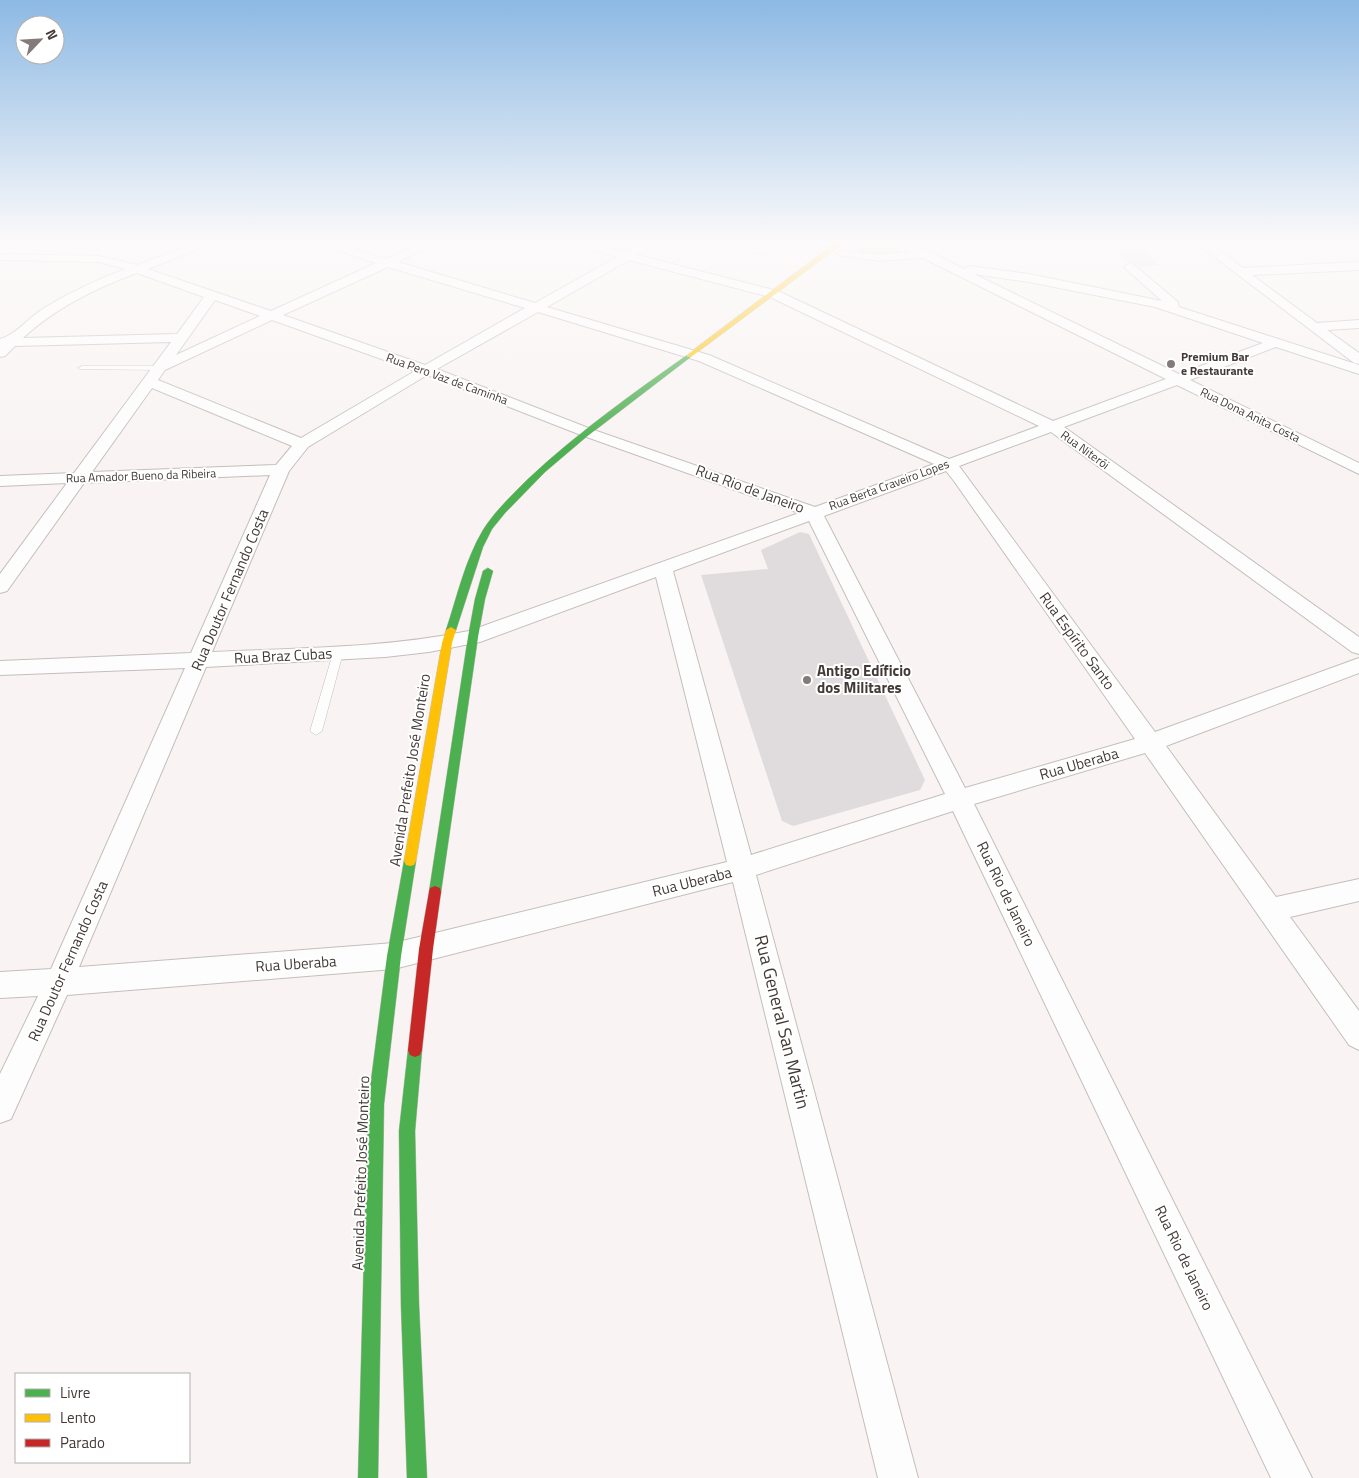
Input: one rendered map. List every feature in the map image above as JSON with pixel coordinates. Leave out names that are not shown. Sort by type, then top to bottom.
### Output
[{"type":"main road","name":"Avenida Prefeito José Monteiro","points":[[368,1478],[376,1104],[394,956],[446,643],[470,570],[484,535],[503,509],[542,470],[597,437],[698,356],[759,311]]},
{"type":"main road","name":"Avenida Prefeito José Monteiro","points":[[673,382],[698,356]]},
{"type":"main road","points":[[553,477],[567,464]]},
{"type":"main road","points":[[417,1478],[410,1305],[408,1131],[426,949],[473,637],[480,600],[493,558]]},
{"type":"street","points":[[0,353],[5,342],[49,311]]},
{"type":"street","points":[[0,586],[200,311]]},
{"type":"street","name":"Rua Pero Vaz de Caminha","points":[[256,311],[426,370],[597,437]]},
{"type":"street","points":[[159,368],[281,311]]},
{"type":"street","name":"Rua Doutor Fernando Costa","points":[[0,1108],[59,982],[200,661],[281,470],[302,444],[426,370],[531,311]]},
{"type":"street","name":"Rua Espírito Santo","points":[[546,311],[698,356],[948,464],[966,485],[1359,1035]]},
{"type":"street","name":"Rua Niterói","points":[[810,311],[1054,427],[1359,647]]},
{"type":"street","name":"Rua Dona Anita Costa","points":[[1040,311],[1359,469]]},
{"type":"street","points":[[1181,311],[1359,370]]},
{"type":"street","points":[[1294,311],[1359,360]]},
{"type":"street","points":[[1316,327],[1359,324]]},
{"type":"street","points":[[5,342],[179,340],[204,347]]},
{"type":"street","name":"Rua Berta Craveiro Lopes","points":[[473,637],[813,512],[1054,427],[1277,342]]},
{"type":"street","points":[[149,381],[302,444]]},
{"type":"street","name":"Rua Rio de Janeiro","points":[[597,437],[813,512],[959,799],[1292,1478]]},
{"type":"street","name":"Rua Amador Bueno da Ribeira","points":[[0,481],[281,470]]},
{"type":"street","name":"Rua General San Martin","points":[[663,567],[898,1478]]},
{"type":"street","name":"Rua Braz Cubas","points":[[0,668],[200,661],[338,653],[414,648],[473,637]]},
{"type":"street","name":"Rua Uberaba","points":[[0,985],[394,956],[426,949],[742,869],[959,799],[1150,743],[1359,665]]},
{"type":"street","points":[[1270,910],[1359,890]]},
{"type":"lane","points":[[82,368],[159,368]]},
{"type":"lane","points":[[316,730],[338,653]]},
{"type":"building","name":"Antigo Edíficio dos Militares","points":[[800,532],[809,534],[925,780],[920,790],[793,826],[782,821],[701,575],[768,569],[761,550]]},
{"type":"traffic: fast","points":[[451,630],[479,547],[488,529],[502,511],[542,471],[582,436],[689,356]]},
{"type":"traffic: fast","points":[[435,892],[473,637],[480,599],[488,571]]},
{"type":"traffic: fast","points":[[368,1478],[376,1104],[394,956],[410,861]]},
{"type":"traffic: fast","points":[[415,1050],[407,1131],[410,1305],[417,1478]]},
{"type":"traffic: slow","points":[[689,356],[749,311]]},
{"type":"traffic: slow","points":[[410,861],[447,643],[451,630]]},
{"type":"traffic: jam","points":[[415,1050],[426,949],[435,892]]},
{"type":"place","name":"Premium Bar e Restaurante","points":[[1171,364]]},
{"type":"place","name":"Antigo Edíficio dos Militares","points":[[807,680]]}]
